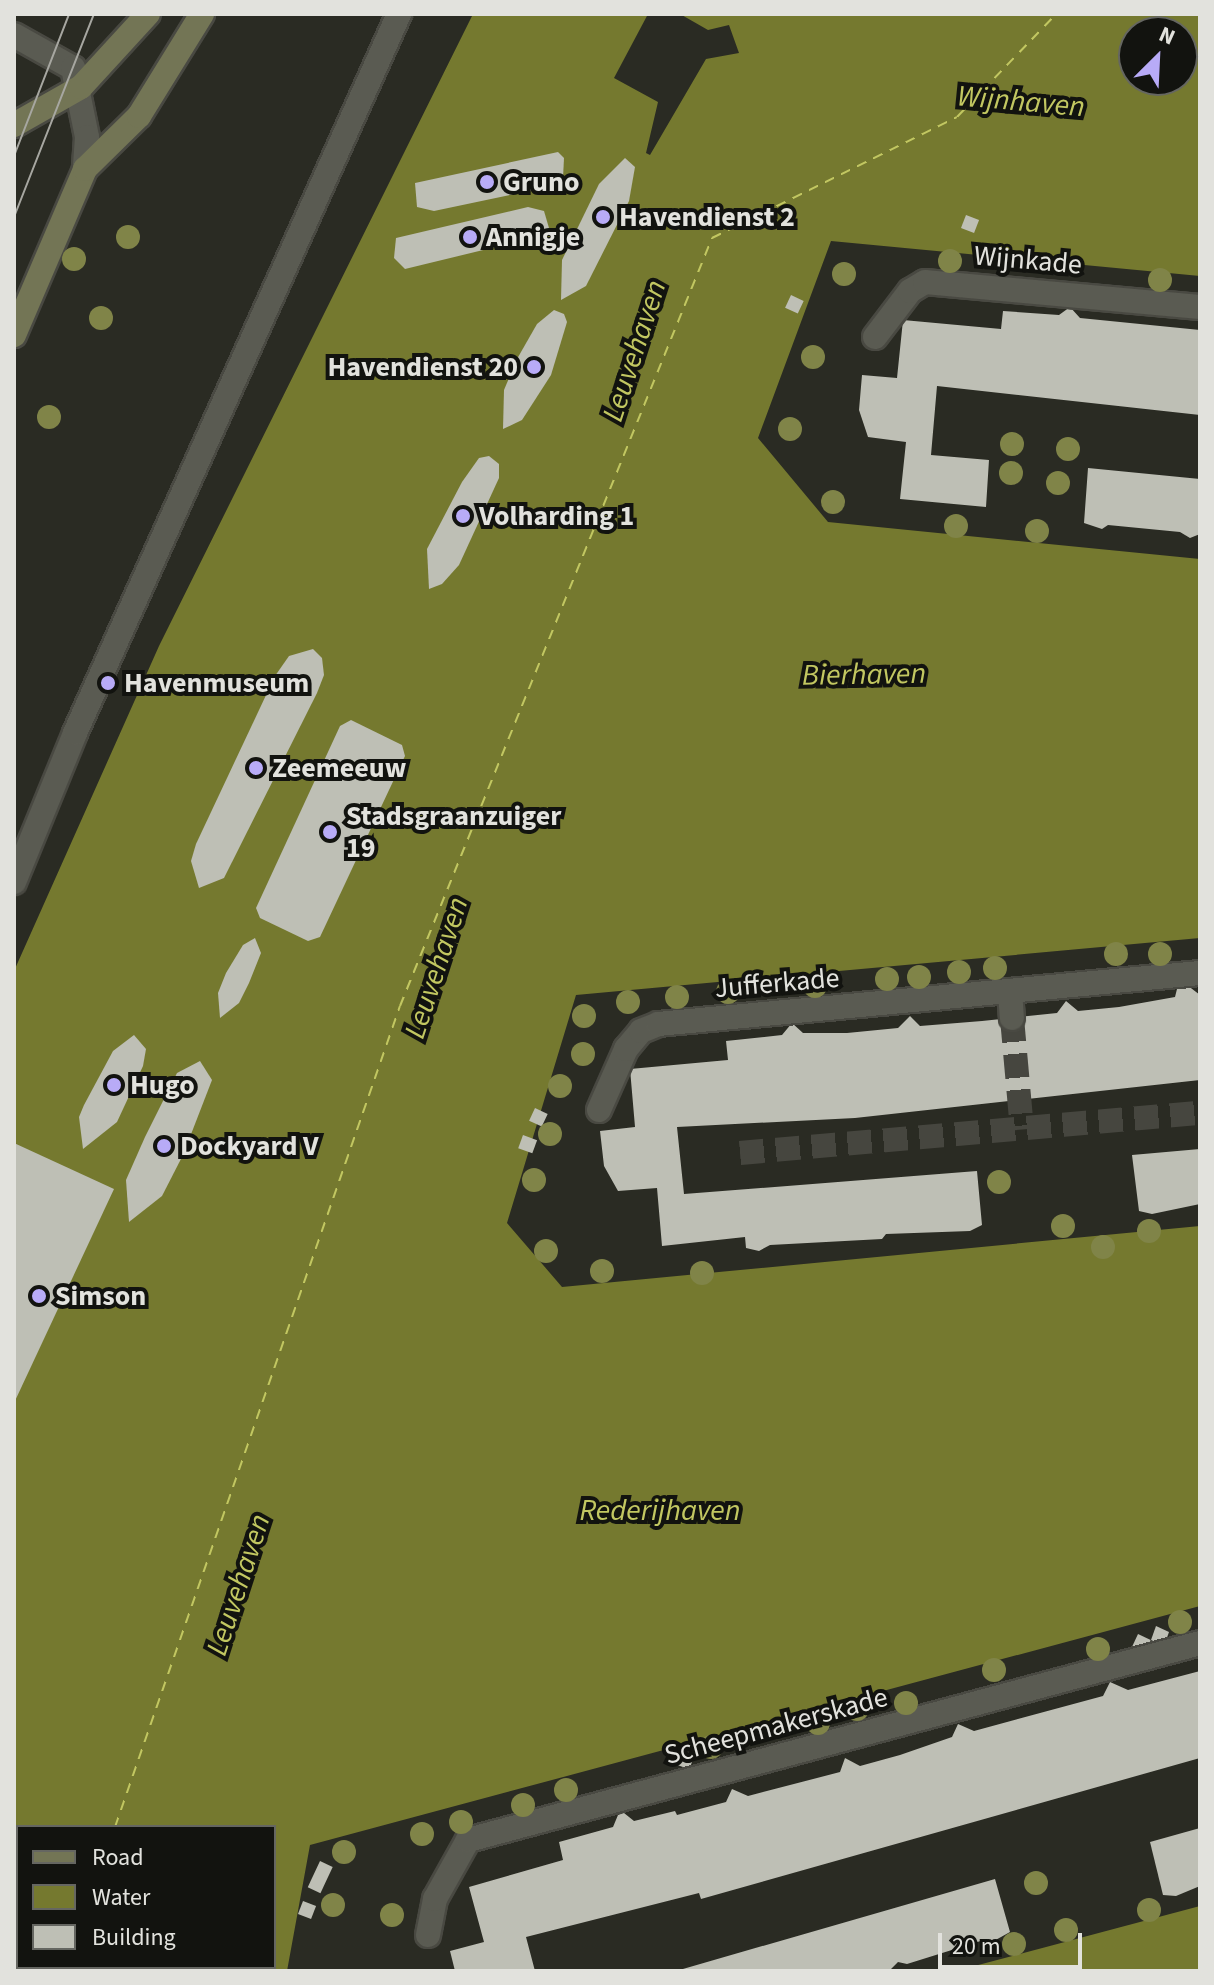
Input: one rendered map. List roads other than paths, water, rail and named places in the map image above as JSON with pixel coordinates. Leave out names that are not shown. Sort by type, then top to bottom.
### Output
[{"type":"main road","points":[[14,125],[81,87],[131,39],[148,14]]},
{"type":"main road","points":[[14,335],[85,169],[139,116],[202,14]]},
{"type":"street","points":[[14,882],[75,733],[399,14]]},
{"type":"street","points":[[14,35],[73,68],[81,87],[85,169]]},
{"type":"street","name":"Wijnkade","points":[[875,337],[910,291],[925,282],[1200,307]]},
{"type":"street","name":"Jufferkade","points":[[599,1110],[626,1049],[649,1026],[1200,973]]},
{"type":"street","points":[[1010,991],[1012,1018]]},
{"type":"street","name":"Scheepmakerskade","points":[[428,1935],[435,1899],[468,1840],[1200,1643]]},
{"type":"water","points":[[473,14],[1200,14],[1200,276],[831,241],[758,438],[828,522],[1200,559],[1200,938],[576,995],[507,1223],[562,1287],[1200,1226],[1200,1606],[310,1845],[287,1971],[14,1971],[14,971],[159,646]]},
{"type":"water","points":[[1200,1906],[1200,1971],[957,1971],[963,1969]]},
{"type":"tunnel","points":[[1012,1018],[1022,1130]]},
{"type":"tunnel","points":[[740,1153],[1200,1113]]},
{"type":"tram line","points":[[14,156],[69,14]]},
{"type":"tram line","points":[[14,217],[94,14]]},
{"type":"place","name":"Gruno","points":[[487,182]]},
{"type":"place","name":"Havendienst 2","points":[[603,217]]},
{"type":"place","name":"Annigje","points":[[470,237]]},
{"type":"place","name":"Havendienst 20","points":[[534,367]]},
{"type":"place","name":"Volharding 1","points":[[463,516]]},
{"type":"place","name":"Havenmuseum","points":[[108,683]]},
{"type":"place","name":"Zeemeeuw","points":[[256,768]]},
{"type":"place","name":"Stadsgraanzuiger 19","points":[[330,832]]},
{"type":"place","name":"Hugo","points":[[114,1085]]},
{"type":"place","name":"Dockyard V","points":[[164,1146]]},
{"type":"place","name":"Simson","points":[[39,1296]]},
{"type":"water label","name":"Wijnhaven","points":[[1021,102]]},
{"type":"water label","name":"Leuvehaven","points":[[635,351]]},
{"type":"water label","name":"Bierhaven","points":[[864,675]]},
{"type":"water label","name":"Leuvehaven","points":[[437,968]]},
{"type":"water label","name":"Rederijhaven","points":[[660,1511]]},
{"type":"water label","name":"Leuvehaven","points":[[239,1585]]}]
